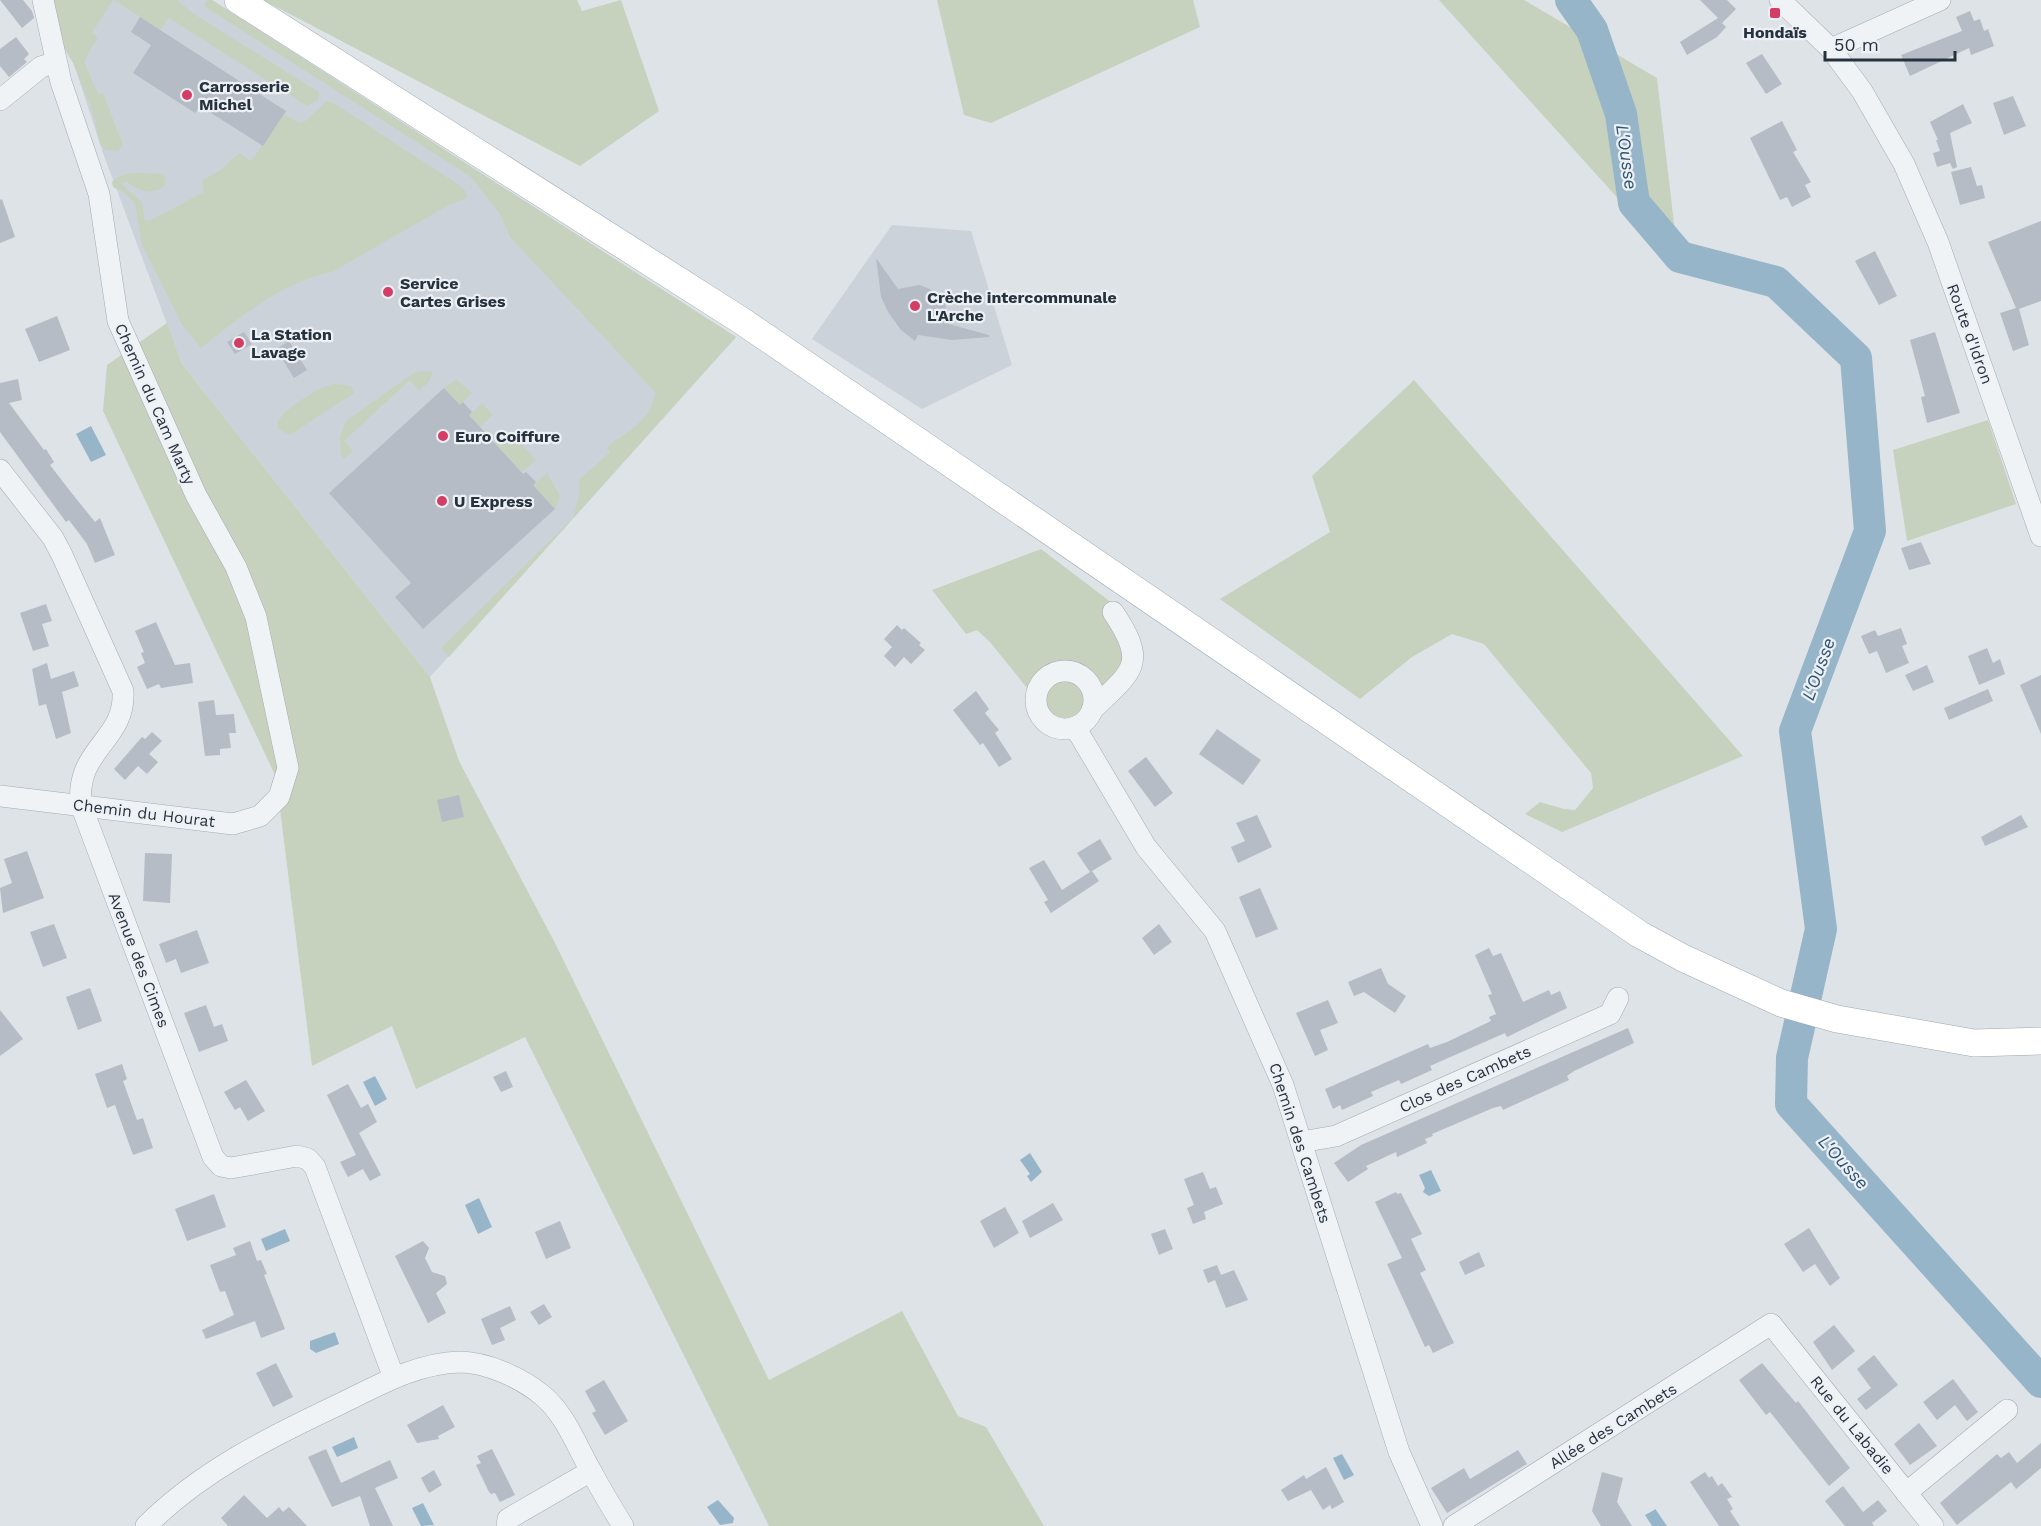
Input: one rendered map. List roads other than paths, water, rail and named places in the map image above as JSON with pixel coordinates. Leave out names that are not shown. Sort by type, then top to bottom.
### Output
[{"type":"main road","points":[[238,0],[742,321],[1639,934],[1683,958],[1790,1005],[1837,1019],[1974,1043],[2041,1041]]},
{"type":"street","name":"Chemin du Cam Marty","points":[[43,0],[56,62],[99,194],[118,321],[195,495],[236,567],[256,617],[288,768],[279,797]]},
{"type":"street","name":"Route d'Idron","points":[[1780,0],[1831,49],[1862,91],[1890,135],[1938,242],[2041,536]]},
{"type":"street","points":[[1831,49],[1940,0]]},
{"type":"street","points":[[0,100],[41,67],[56,62]]},
{"type":"street","name":"Avenue des Cimes","points":[[0,470],[53,538],[123,691],[124,708],[119,721],[85,766],[79,788],[81,804],[213,1157],[221,1166],[231,1168],[297,1156],[308,1159],[315,1167],[394,1378]]},
{"type":"street","points":[[1092,710],[1092,690],[1080,675],[1061,671],[1043,681],[1036,699],[1041,717],[1056,728],[1075,727],[1088,718],[1092,710],[1131,673],[1135,659],[1122,626],[1113,612]]},
{"type":"street","name":"Chemin des Cambets","points":[[1075,727],[1146,848],[1215,932],[1283,1085],[1399,1452],[1432,1526]]},
{"type":"street","name":"Chemin du Hourat","points":[[0,796],[233,824],[261,816],[279,797]]},
{"type":"street","name":"Clos des Cambets","points":[[1300,1143],[1336,1136],[1610,1014],[1618,998]]},
{"type":"street","name":"Rue du Labadie","points":[[1771,1324],[1933,1526]]},
{"type":"street","name":"Allée des Cambets","points":[[1454,1526],[1771,1324]]},
{"type":"street","points":[[146,1526],[173,1499],[255,1444],[394,1378],[438,1364],[462,1362],[484,1366],[507,1375],[543,1396],[557,1411],[623,1526]]},
{"type":"street","points":[[1906,1493],[2007,1410]]},
{"type":"street","points":[[507,1526],[508,1519],[591,1471]]},
{"type":"water","points":[[91,426],[106,455],[91,462],[76,434]]},
{"type":"water","points":[[375,1076],[387,1099],[375,1106],[363,1082]]},
{"type":"water","points":[[1030,1153],[1042,1172],[1031,1182],[1027,1176],[1030,1174],[1020,1160]]},
{"type":"water","points":[[1431,1170],[1441,1191],[1429,1196],[1423,1192],[1425,1188],[1419,1175]]},
{"type":"water","points":[[479,1198],[492,1227],[478,1234],[465,1205]]},
{"type":"water","points":[[285,1229],[290,1241],[266,1251],[261,1239]]},
{"type":"water","points":[[335,1332],[339,1344],[316,1353],[310,1349],[310,1341]]},
{"type":"water","points":[[354,1437],[358,1448],[337,1457],[332,1447]]},
{"type":"water","points":[[1342,1454],[1354,1475],[1344,1480],[1333,1458]]},
{"type":"water","points":[[718,1500],[734,1518],[733,1523],[720,1525],[707,1507]]},
{"type":"water","points":[[423,1503],[434,1525],[421,1526],[412,1508]]},
{"type":"water","points":[[1656,1509],[1667,1526],[1652,1526],[1645,1515]]},
{"type":"waterway","name":"L'Ousse","points":[[1571,0],[1592,30],[1621,114],[1634,203],[1680,257],[1776,282],[1856,358],[1870,531],[1795,731],[1821,929],[1792,1058],[1791,1104],[2041,1382]]},
{"type":"place","name":"Hondaïs","points":[[1775,13]]},
{"type":"place","name":"Carrosserie Michel","points":[[187,95]]},
{"type":"place","name":"Service Cartes Grises","points":[[388,292]]},
{"type":"place","name":"Crèche intercommunale L'Arche","points":[[915,306]]},
{"type":"place","name":"La Station Lavage","points":[[239,343]]},
{"type":"place","name":"Euro Coiffure","points":[[443,436]]},
{"type":"place","name":"U Express","points":[[442,501]]}]
